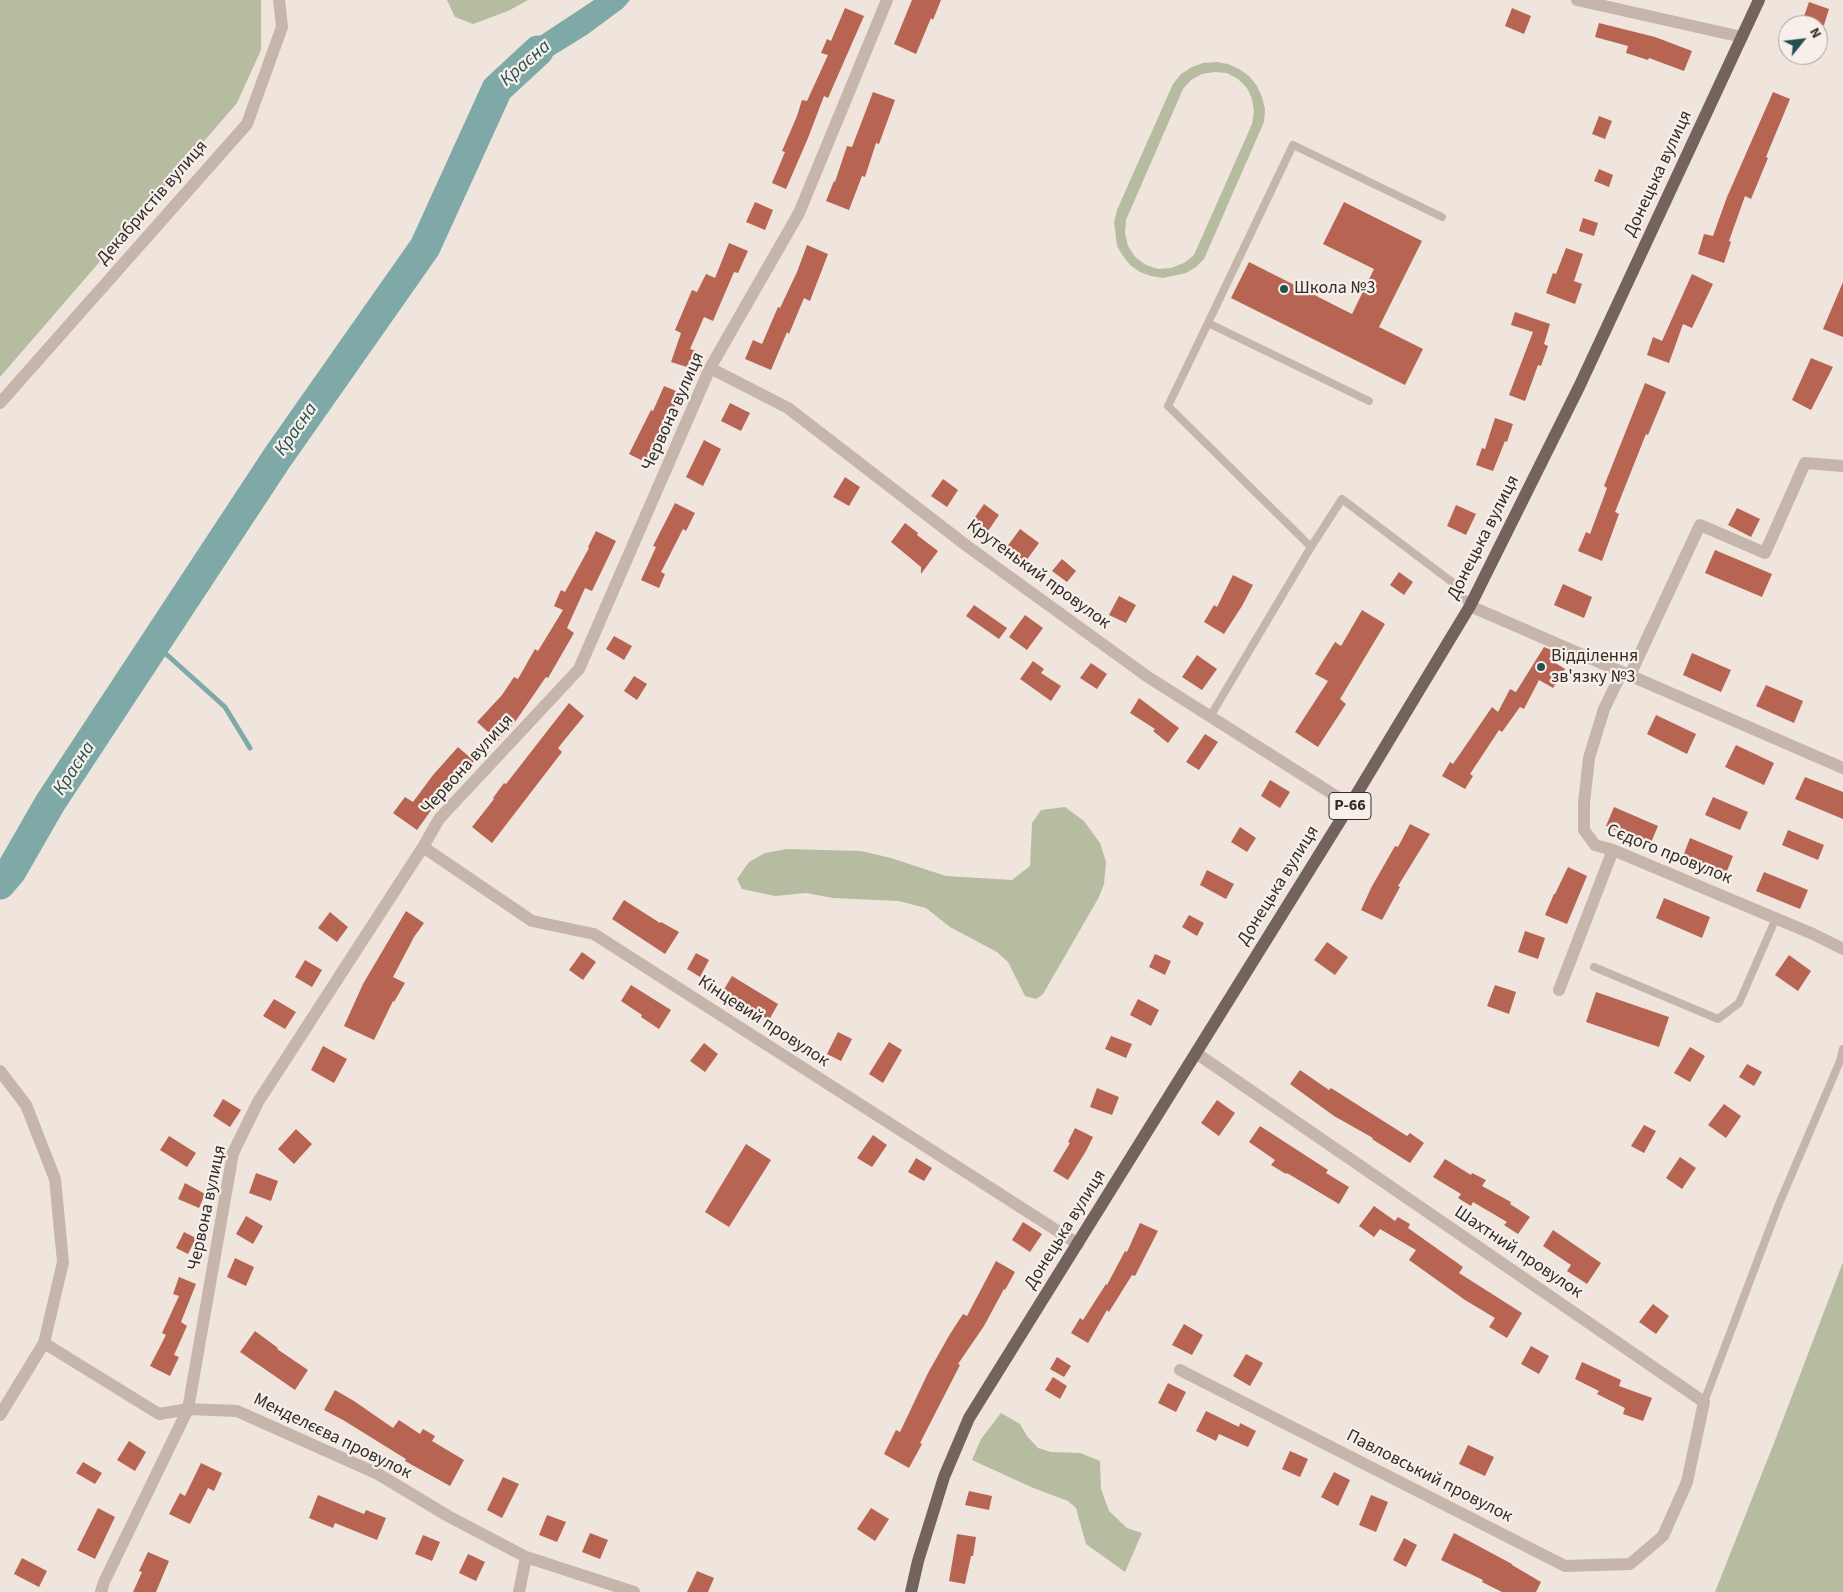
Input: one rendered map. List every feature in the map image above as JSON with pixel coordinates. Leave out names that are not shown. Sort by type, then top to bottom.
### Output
[{"type":"main road","name":"Донецька вулиця","points":[[911,1592],[918,1561],[944,1477],[970,1418],[1350,805],[1470,606],[1584,378],[1759,0]]},
{"type":"street","name":"Декабристів вулиця","points":[[0,403],[247,124],[282,28],[279,0]]},
{"type":"street","name":"Червона вулиця","points":[[101,1592],[104,1582],[188,1409],[234,1153],[258,1102],[423,847],[439,819],[579,670],[710,368],[799,213],[887,0]]},
{"type":"street","points":[[1577,0],[1742,37]]},
{"type":"street","name":"Крутенький провулок","points":[[710,368],[788,408],[967,546],[1148,677],[1211,715],[1350,805]]},
{"type":"street","name":"Сєдого провулок","points":[[1843,466],[1805,463],[1765,553],[1700,525],[1626,674],[1604,708],[1589,758],[1584,803],[1584,830],[1595,845],[1613,850],[1843,948]]},
{"type":"street","points":[[1470,606],[1843,768]]},
{"type":"street","name":"Кінцевий провулок","points":[[423,847],[532,921],[594,934],[1078,1244]]},
{"type":"street","points":[[1558,990],[1613,850]]},
{"type":"street","name":"Шахтний провулок","points":[[1196,1053],[1704,1402]]},
{"type":"street","points":[[0,1072],[26,1105],[55,1179],[62,1262],[44,1343],[0,1415]]},
{"type":"street","name":"Менделєєва провулок","points":[[44,1343],[159,1414],[188,1409],[237,1411],[378,1474],[448,1516],[526,1557],[634,1592]]},
{"type":"street","name":"Павловський провулок","points":[[1180,1370],[1566,1566],[1630,1564],[1663,1536],[1687,1482],[1704,1402]]},
{"type":"street","points":[[519,1592],[526,1557]]},
{"type":"lane","points":[[1311,547],[1168,406],[1293,145],[1442,217]]},
{"type":"lane","points":[[1208,323],[1369,401]]},
{"type":"lane","points":[[1211,715],[1311,547],[1342,499],[1452,582],[1470,606]]},
{"type":"lane","points":[[1594,967],[1718,1019],[1739,1003],[1776,918]]},
{"type":"lane","points":[[1704,1402],[1779,1204],[1840,1062],[1843,1049]]},
{"type":"green space","points":[[0,0],[261,0],[261,50],[237,103],[0,377]]},
{"type":"green space","points":[[447,0],[528,0],[508,11],[473,24],[455,17]]},
{"type":"green space","points":[[1216,62],[1228,64],[1249,76],[1257,86],[1262,97],[1265,109],[1264,122],[1204,259],[1186,273],[1163,278],[1151,276],[1140,272],[1130,265],[1123,256],[1117,246],[1114,222],[1117,210],[1173,84],[1181,74],[1203,63]],"holes":[[[1214,72],[1227,73],[1238,79],[1247,88],[1252,99],[1254,111],[1252,124],[1194,255],[1184,263],[1171,268],[1158,269],[1146,265],[1135,257],[1128,246],[1125,233],[1126,220],[1183,89],[1191,80],[1202,74]]]},
{"type":"green space","points":[[1065,807],[1084,821],[1100,843],[1106,862],[1104,884],[1099,897],[1043,994],[1036,999],[1025,996],[1008,962],[997,952],[950,927],[926,908],[899,901],[833,898],[806,893],[775,896],[742,889],[737,879],[749,862],[765,853],[787,849],[861,851],[891,858],[946,876],[1012,880],[1030,866],[1032,823],[1041,810]]},
{"type":"green space","points":[[1843,1262],[1843,1592],[1715,1592],[1774,1443]]},
{"type":"green space","points":[[1001,1413],[1020,1424],[1027,1436],[1038,1448],[1051,1452],[1080,1453],[1100,1461],[1101,1489],[1109,1511],[1127,1528],[1142,1533],[1125,1572],[1086,1544],[1076,1508],[1068,1501],[1031,1487],[972,1460],[981,1439]]},
{"type":"water","points":[[594,0],[630,0],[623,8],[588,34],[551,57],[514,88],[498,72],[520,49]]},
{"type":"building","points":[[912,0],[941,0],[933,20],[931,18],[916,54],[894,44]]},
{"type":"building","points":[[1809,2],[1829,9],[1827,15],[1804,15]]},
{"type":"building","points":[[845,8],[864,16],[828,98],[824,96],[786,189],[772,183],[785,152],[782,151],[802,100],[807,101],[828,55],[821,53],[827,39],[831,41]]},
{"type":"building","points":[[1512,8],[1531,16],[1524,34],[1505,26]]},
{"type":"building","points":[[1599,23],[1655,37],[1692,51],[1684,71],[1649,58],[1648,60],[1626,53],[1628,46],[1595,37]]},
{"type":"building","points":[[873,92],[895,100],[879,144],[876,143],[865,177],[862,176],[849,210],[826,201],[835,182],[847,146],[852,147]]},
{"type":"building","points":[[1773,92],[1790,99],[1751,199],[1745,196],[1729,241],[1731,242],[1724,263],[1698,254],[1704,234],[1713,236],[1727,197]]},
{"type":"building","points":[[1599,116],[1612,121],[1605,139],[1592,134]]},
{"type":"building","points":[[1599,169],[1613,175],[1609,187],[1594,181]]},
{"type":"building","points":[[755,202],[773,210],[765,230],[746,222]]},
{"type":"building","points":[[1344,202],[1422,241],[1379,327],[1423,349],[1405,385],[1231,298],[1249,262],[1352,314],[1374,269],[1323,244]]},
{"type":"building","points":[[1583,218],[1598,223],[1594,236],[1579,231]]},
{"type":"building","points":[[729,243],[748,251],[738,273],[734,272],[713,321],[704,317],[690,349],[696,351],[690,368],[671,362],[681,333],[675,330],[692,290],[697,292],[706,274],[715,278]]},
{"type":"building","points":[[807,245],[828,254],[810,301],[804,298],[771,370],[745,359],[753,340],[762,344],[778,307],[780,308],[797,272]]},
{"type":"building","points":[[1566,248],[1583,254],[1574,281],[1582,284],[1575,304],[1546,293],[1553,273],[1556,274]]},
{"type":"building","points":[[1692,274],[1713,284],[1692,328],[1683,324],[1669,363],[1647,355],[1653,337],[1662,341]]},
{"type":"building","points":[[1843,282],[1843,337],[1823,329]]},
{"type":"building","points":[[1515,312],[1550,324],[1544,344],[1548,346],[1541,366],[1538,365],[1525,401],[1509,395],[1533,332],[1511,325]]},
{"type":"building","points":[[1811,358],[1833,367],[1811,410],[1792,400]]},
{"type":"building","points":[[1645,383],[1666,392],[1648,435],[1646,434],[1615,512],[1619,514],[1602,561],[1578,551],[1586,532],[1590,534],[1607,488],[1604,486]]},
{"type":"building","points":[[664,386],[681,393],[647,463],[629,454],[651,410],[653,411]]},
{"type":"building","points":[[730,403],[750,413],[741,431],[721,421]]},
{"type":"building","points":[[1495,418],[1513,424],[1507,442],[1505,441],[1493,471],[1476,465],[1482,448],[1485,449]]},
{"type":"building","points":[[704,440],[721,449],[703,486],[686,477]]},
{"type":"building","points":[[845,477],[860,487],[849,506],[833,497]]},
{"type":"building","points":[[943,479],[958,490],[947,507],[931,496]]},
{"type":"building","points":[[675,503],[695,513],[686,531],[683,529],[661,572],[665,574],[659,588],[641,580],[656,547],[653,546]]},
{"type":"building","points":[[984,504],[999,515],[988,531],[973,520]]},
{"type":"building","points":[[1456,505],[1476,514],[1466,535],[1447,526]]},
{"type":"building","points":[[1737,508],[1760,519],[1751,537],[1728,525]]},
{"type":"building","points":[[905,523],[938,551],[921,574],[921,567],[891,542]]},
{"type":"building","points":[[1020,529],[1039,543],[1023,565],[1004,551]]},
{"type":"building","points":[[596,531],[616,541],[592,591],[585,588],[567,628],[574,633],[548,678],[546,677],[515,722],[498,741],[477,722],[502,695],[514,677],[518,679],[535,649],[538,651],[563,610],[554,606],[561,590],[565,592]]},
{"type":"building","points":[[1715,550],[1772,574],[1762,597],[1705,573]]},
{"type":"building","points":[[1062,559],[1076,571],[1067,582],[1052,571]]},
{"type":"building","points":[[1399,572],[1413,582],[1404,595],[1390,585]]},
{"type":"building","points":[[1233,575],[1253,585],[1224,634],[1204,622],[1214,605],[1217,607]]},
{"type":"building","points":[[1563,584],[1592,597],[1584,618],[1554,605]]},
{"type":"building","points":[[1119,596],[1136,605],[1126,623],[1109,615]]},
{"type":"building","points":[[974,605],[1007,628],[999,639],[966,616]]},
{"type":"building","points":[[1362,610],[1385,624],[1340,699],[1346,704],[1318,747],[1295,732],[1328,681],[1315,674],[1335,642],[1341,646]]},
{"type":"building","points":[[1025,615],[1043,628],[1027,650],[1009,637]]},
{"type":"building","points":[[614,636],[632,646],[624,660],[606,649]]},
{"type":"building","points":[[1544,647],[1554,651],[1549,659],[1565,669],[1553,688],[1539,680],[1524,709],[1520,707],[1502,732],[1499,730],[1470,774],[1473,776],[1465,789],[1442,776],[1450,762],[1453,764],[1492,707],[1498,712],[1510,689],[1516,692]]},
{"type":"building","points":[[1692,653],[1731,670],[1721,692],[1683,675]]},
{"type":"building","points":[[1197,655],[1217,669],[1202,690],[1182,677]]},
{"type":"building","points":[[1033,661],[1044,669],[1041,673],[1061,686],[1051,701],[1020,679]]},
{"type":"building","points":[[1091,663],[1107,674],[1097,689],[1080,678]]},
{"type":"building","points":[[634,676],[647,684],[637,700],[624,691]]},
{"type":"building","points":[[1766,685],[1803,701],[1794,723],[1756,706]]},
{"type":"building","points":[[1139,698],[1179,728],[1168,743],[1153,731],[1155,729],[1130,713]]},
{"type":"building","points":[[569,703],[584,716],[558,748],[562,752],[492,843],[472,827],[504,783],[506,784]]},
{"type":"building","points":[[1656,715],[1696,734],[1687,754],[1647,734]]},
{"type":"building","points":[[1205,734],[1218,742],[1199,770],[1186,762]]},
{"type":"building","points":[[1736,745],[1774,763],[1764,785],[1725,767]]},
{"type":"building","points":[[458,747],[474,761],[461,777],[457,774],[417,830],[393,813],[405,797],[413,802],[433,775]]},
{"type":"building","points":[[1805,777],[1843,792],[1843,819],[1795,799]]},
{"type":"building","points":[[1270,780],[1290,792],[1280,808],[1261,796]]},
{"type":"building","points":[[1713,797],[1748,812],[1740,830],[1705,815]]},
{"type":"building","points":[[1614,807],[1658,826],[1650,845],[1606,826]]},
{"type":"building","points":[[1410,824],[1430,834],[1398,886],[1400,887],[1382,920],[1361,910],[1371,888],[1395,846],[1398,847]]},
{"type":"building","points":[[1240,827],[1256,838],[1247,852],[1231,842]]},
{"type":"building","points":[[1788,830],[1824,845],[1818,860],[1782,845]]},
{"type":"building","points":[[1690,838],[1733,856],[1725,876],[1682,859]]},
{"type":"building","points":[[1568,867],[1587,876],[1567,924],[1545,915]]},
{"type":"building","points":[[1207,870],[1234,884],[1226,899],[1200,885]]},
{"type":"building","points":[[1764,872],[1808,890],[1800,909],[1756,891]]},
{"type":"building","points":[[1664,898],[1710,917],[1702,938],[1656,918]]},
{"type":"building","points":[[624,900],[660,923],[679,932],[665,954],[612,919]]},
{"type":"building","points":[[406,911],[424,923],[414,937],[393,977],[405,983],[393,1001],[374,1040],[344,1026],[363,984]]},
{"type":"building","points":[[330,912],[348,927],[337,942],[318,928]]},
{"type":"building","points":[[1189,915],[1204,923],[1197,936],[1182,927]]},
{"type":"building","points":[[1525,931],[1545,938],[1538,959],[1518,952]]},
{"type":"building","points":[[1327,942],[1348,957],[1335,975],[1314,960]]},
{"type":"building","points":[[582,952],[596,962],[583,980],[569,970]]},
{"type":"building","points":[[696,953],[709,960],[700,977],[687,969]]},
{"type":"building","points":[[1155,954],[1171,961],[1165,975],[1149,967]]},
{"type":"building","points":[[1789,955],[1811,971],[1798,991],[1775,975]]},
{"type":"building","points":[[305,960],[322,970],[312,987],[295,977]]},
{"type":"building","points":[[732,976],[778,1004],[769,1020],[723,991]]},
{"type":"building","points":[[631,985],[671,1010],[659,1029],[621,1001]]},
{"type":"building","points":[[1495,985],[1516,992],[1509,1014],[1487,1006]]},
{"type":"building","points":[[1596,992],[1669,1017],[1659,1047],[1586,1022]]},
{"type":"building","points":[[274,999],[296,1012],[285,1029],[263,1016]]},
{"type":"building","points":[[1138,999],[1159,1010],[1151,1026],[1130,1015]]},
{"type":"building","points":[[838,1032],[852,1039],[841,1061],[827,1054]]},
{"type":"building","points":[[1111,1036],[1132,1044],[1126,1058],[1105,1049]]},
{"type":"building","points":[[889,1042],[902,1050],[883,1083],[869,1074]]},
{"type":"building","points":[[704,1043],[718,1054],[705,1072],[690,1061]]},
{"type":"building","points":[[323,1046],[347,1059],[334,1083],[311,1070]]},
{"type":"building","points":[[1690,1047],[1705,1056],[1690,1082],[1674,1073]]},
{"type":"building","points":[[1747,1064],[1762,1072],[1754,1086],[1739,1077]]},
{"type":"building","points":[[1300,1070],[1329,1090],[1331,1088],[1407,1136],[1410,1133],[1424,1143],[1410,1163],[1373,1138],[1334,1116],[1290,1084]]},
{"type":"building","points":[[1097,1088],[1119,1097],[1112,1115],[1090,1107]]},
{"type":"building","points":[[223,1099],[241,1110],[230,1127],[213,1116]]},
{"type":"building","points":[[1217,1100],[1235,1113],[1219,1136],[1201,1123]]},
{"type":"building","points":[[1724,1104],[1741,1116],[1726,1138],[1708,1125]]},
{"type":"building","points":[[1644,1125],[1656,1131],[1644,1153],[1631,1146]]},
{"type":"building","points":[[1260,1126],[1328,1170],[1326,1173],[1349,1187],[1339,1204],[1271,1165],[1275,1160],[1249,1142]]},
{"type":"building","points":[[1075,1128],[1093,1137],[1068,1180],[1053,1171],[1070,1143],[1068,1142]]},
{"type":"building","points":[[296,1129],[312,1144],[294,1164],[278,1149]]},
{"type":"building","points":[[873,1135],[887,1145],[872,1167],[857,1158]]},
{"type":"building","points":[[169,1136],[196,1153],[187,1167],[160,1150]]},
{"type":"building","points":[[746,1144],[771,1160],[729,1227],[705,1212]]},
{"type":"building","points":[[1680,1157],[1696,1168],[1682,1189],[1666,1178]]},
{"type":"building","points":[[916,1158],[932,1168],[924,1181],[908,1172]]},
{"type":"building","points":[[1445,1159],[1471,1175],[1472,1173],[1486,1180],[1482,1186],[1511,1202],[1510,1204],[1530,1217],[1518,1234],[1504,1225],[1507,1222],[1473,1202],[1471,1206],[1458,1198],[1461,1194],[1433,1177]]},
{"type":"building","points":[[256,1173],[278,1181],[271,1201],[249,1193]]},
{"type":"building","points":[[185,1183],[205,1194],[199,1208],[178,1199]]},
{"type":"building","points":[[1374,1206],[1395,1221],[1398,1217],[1410,1224],[1408,1228],[1463,1267],[1459,1273],[1522,1313],[1507,1338],[1489,1327],[1495,1318],[1465,1300],[1409,1260],[1416,1250],[1380,1229],[1374,1237],[1359,1226]]},
{"type":"building","points":[[246,1216],[263,1226],[253,1244],[236,1234]]},
{"type":"building","points":[[1023,1222],[1042,1234],[1030,1252],[1012,1240]]},
{"type":"building","points":[[1140,1223],[1158,1231],[1135,1276],[1132,1275],[1109,1312],[1107,1310],[1088,1343],[1071,1333],[1080,1318],[1083,1320],[1107,1285],[1125,1251],[1127,1252]]},
{"type":"building","points":[[1553,1230],[1601,1263],[1587,1284],[1567,1271],[1571,1265],[1543,1246]]},
{"type":"building","points":[[184,1232],[196,1238],[188,1254],[176,1248]]},
{"type":"building","points":[[235,1258],[254,1267],[246,1286],[227,1277]]},
{"type":"building","points":[[996,1261],[1015,1272],[984,1326],[958,1364],[960,1365],[909,1468],[884,1454],[896,1430],[900,1432],[928,1373],[950,1334],[963,1314],[967,1316]]},
{"type":"building","points":[[179,1277],[196,1284],[181,1322],[187,1326],[174,1355],[179,1357],[170,1376],[150,1366],[166,1335],[162,1333],[179,1296],[173,1294]]},
{"type":"building","points":[[1653,1304],[1669,1316],[1656,1334],[1639,1322]]},
{"type":"building","points":[[1184,1324],[1203,1335],[1192,1355],[1172,1345]]},
{"type":"building","points":[[255,1331],[308,1370],[295,1390],[240,1352]]},
{"type":"building","points":[[1531,1346],[1549,1356],[1539,1374],[1521,1364]]},
{"type":"building","points":[[1246,1354],[1263,1363],[1250,1386],[1233,1376]]},
{"type":"building","points":[[1057,1357],[1071,1366],[1064,1377],[1050,1369]]},
{"type":"building","points":[[1582,1362],[1621,1380],[1619,1386],[1652,1398],[1643,1421],[1623,1414],[1625,1408],[1597,1394],[1599,1391],[1575,1379]]},
{"type":"building","points":[[1053,1377],[1067,1386],[1060,1399],[1045,1390]]},
{"type":"building","points":[[1168,1383],[1186,1392],[1176,1412],[1158,1403]]},
{"type":"building","points":[[335,1390],[393,1428],[399,1420],[420,1434],[423,1429],[435,1436],[432,1441],[464,1460],[450,1486],[405,1461],[406,1459],[324,1410]]},
{"type":"building","points":[[1206,1411],[1239,1427],[1240,1423],[1256,1431],[1248,1447],[1219,1434],[1216,1441],[1196,1431]]},
{"type":"building","points":[[129,1441],[146,1452],[135,1471],[117,1460]]},
{"type":"building","points":[[1468,1445],[1494,1457],[1485,1476],[1459,1464]]},
{"type":"building","points":[[1290,1451],[1308,1459],[1300,1477],[1282,1469]]},
{"type":"building","points":[[83,1462],[102,1473],[95,1484],[76,1473]]},
{"type":"building","points":[[201,1463],[222,1473],[214,1491],[208,1488],[190,1524],[169,1514],[180,1493],[185,1496]]},
{"type":"building","points":[[1334,1472],[1350,1480],[1338,1506],[1321,1497]]},
{"type":"building","points":[[503,1477],[519,1484],[502,1518],[487,1510]]},
{"type":"building","points":[[969,1491],[992,1496],[989,1510],[965,1505]]},
{"type":"building","points":[[318,1495],[364,1514],[366,1510],[386,1518],[377,1540],[335,1523],[333,1528],[309,1518]]},
{"type":"building","points":[[1371,1495],[1388,1502],[1376,1532],[1359,1525]]},
{"type":"building","points":[[98,1508],[115,1517],[95,1559],[77,1550]]},
{"type":"building","points":[[871,1508],[889,1519],[875,1541],[857,1529]]},
{"type":"building","points":[[547,1515],[566,1522],[557,1542],[539,1535]]},
{"type":"building","points":[[590,1533],[608,1540],[600,1559],[582,1552]]},
{"type":"building","points":[[1454,1533],[1541,1582],[1536,1592],[1502,1592],[1482,1582],[1483,1580],[1441,1560]]},
{"type":"building","points":[[957,1534],[976,1537],[965,1584],[949,1581]]},
{"type":"building","points":[[423,1535],[440,1542],[432,1561],[415,1554]]},
{"type":"building","points":[[1404,1538],[1417,1545],[1406,1567],[1393,1560]]},
{"type":"building","points":[[148,1552],[169,1561],[156,1592],[133,1592],[142,1572],[139,1571]]},
{"type":"building","points":[[468,1554],[485,1562],[476,1581],[459,1573]]},
{"type":"building","points":[[22,1558],[47,1571],[39,1587],[14,1574]]},
{"type":"building","points":[[697,1571],[714,1578],[708,1592],[687,1592]]},
{"type":"waterway","name":"Красна","points":[[0,884],[11,871],[50,803],[277,458],[425,247],[497,89],[538,51]]},
{"type":"waterway","points":[[155,644],[225,707],[250,748]]},
{"type":"place","name":"Школа №3","points":[[1284,289]]},
{"type":"place","name":"Відділення зв'язку №3","points":[[1541,667]]}]
